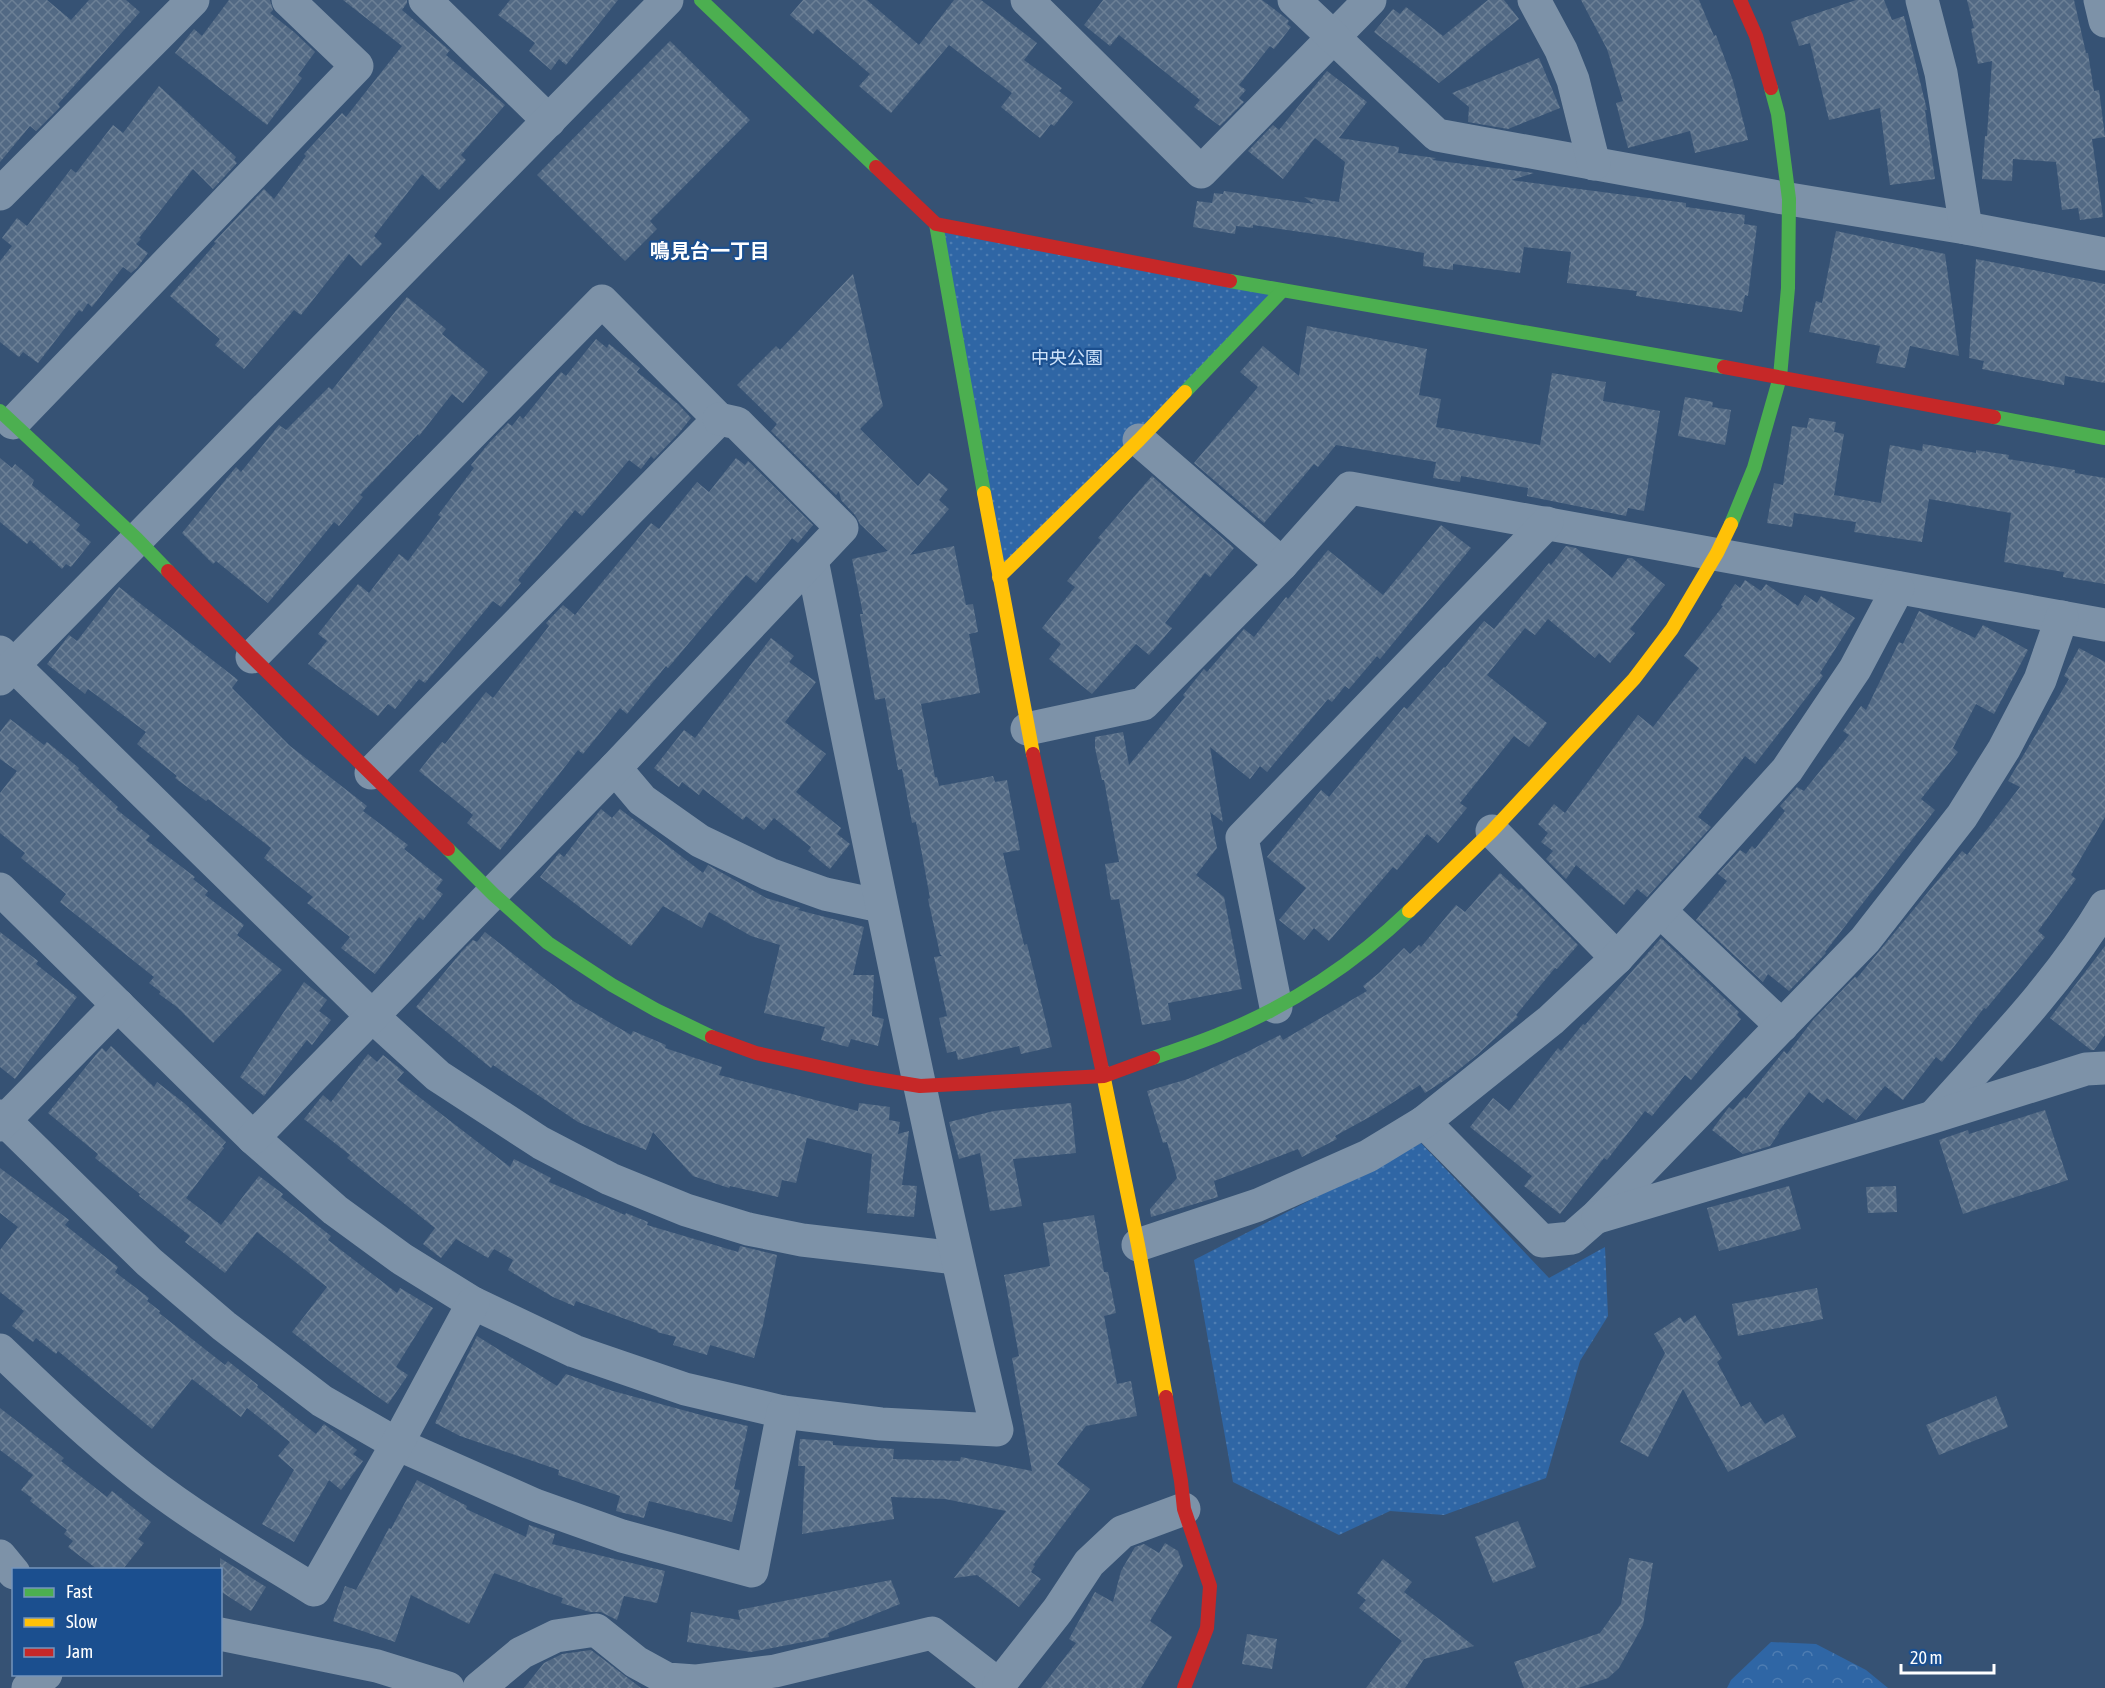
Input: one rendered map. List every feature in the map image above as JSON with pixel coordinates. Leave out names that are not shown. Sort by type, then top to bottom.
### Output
[{"type":"street","points":[[0,194],[193,0]]},
{"type":"street","points":[[288,0],[357,66],[6,417],[136,538],[252,657],[493,894],[548,943],[638,1000],[701,1033],[756,1053],[865,1077],[920,1086],[1104,1076],[1223,1033],[1276,1007],[1359,954],[1398,922],[1492,831],[1634,680],[1672,629],[1717,553],[1735,516],[1754,468],[1780,377],[1788,288],[1789,199],[1778,114],[1756,36],[1740,0]]},
{"type":"street","points":[[425,0],[549,121]]},
{"type":"street","points":[[667,0],[136,538],[4,666],[438,1076],[541,1143],[610,1179],[686,1210],[748,1229],[802,1240],[956,1258]]},
{"type":"street","points":[[700,0],[936,224],[1282,291],[1780,377],[2105,438]]},
{"type":"street","points":[[1027,0],[1201,172],[1370,0]]},
{"type":"street","points":[[1294,0],[1437,135],[2105,254]]},
{"type":"street","points":[[1534,0],[1561,50],[1573,81],[1594,164]]},
{"type":"street","points":[[1922,0],[1941,73],[1966,228]]},
{"type":"street","points":[[2100,0],[2105,21]]},
{"type":"street","points":[[936,224],[1027,729],[1104,1076],[1138,1245],[1181,1481],[1184,1509],[1210,1586],[1207,1628],[1184,1688]]},
{"type":"street","points":[[999,577],[1139,440],[1282,291]]},
{"type":"street","points":[[252,657],[602,301],[719,419],[737,423],[842,528],[615,768],[253,1138]]},
{"type":"street","points":[[371,773],[719,419]]},
{"type":"street","points":[[1139,440],[1282,564]]},
{"type":"street","points":[[1027,729],[1143,704],[1282,564],[1350,488],[2105,625]]},
{"type":"street","points":[[1276,1007],[1242,838],[1548,523]]},
{"type":"street","points":[[0,889],[253,1138],[334,1210],[402,1259],[473,1303],[574,1351],[685,1389],[783,1412],[881,1424],[997,1430],[956,1258],[881,906],[812,560]]},
{"type":"street","points":[[1138,1245],[1258,1205],[1368,1156],[1424,1122],[1551,1020],[1617,958],[1787,770],[1855,669],[1898,588]]},
{"type":"street","points":[[1424,1122],[1542,1241],[1572,1238],[1596,1217],[1865,940],[1962,816],[2004,749],[2040,680],[2062,617]]},
{"type":"street","points":[[615,768],[642,800],[700,841],[769,874],[825,894],[881,906]]},
{"type":"street","points":[[1492,831],[1617,958]]},
{"type":"street","points":[[1933,1117],[2025,1013],[2087,936],[2105,906]]},
{"type":"street","points":[[1660,911],[1782,1026]]},
{"type":"street","points":[[118,1005],[1,1120],[149,1262],[224,1326],[322,1401],[397,1444],[535,1505],[622,1536],[752,1571],[783,1412]]},
{"type":"street","points":[[1596,1217],[2086,1069],[2105,1068]]},
{"type":"street","points":[[0,1350],[81,1428],[145,1479],[219,1532],[314,1590],[397,1444],[473,1303]]},
{"type":"street","points":[[479,1688],[521,1653],[556,1636],[596,1630],[636,1662],[667,1678],[695,1681],[775,1671],[932,1633],[999,1687],[1058,1610],[1089,1563],[1122,1532],[1184,1509]]},
{"type":"street","points":[[0,1557],[12,1571]]},
{"type":"street","points":[[222,1634],[377,1666],[448,1688]]},
{"type":"street","points":[[28,1688],[43,1676]]},
{"type":"green space","name":"中央公園","points":[[936,224],[1282,291],[999,577]]},
{"type":"green space","points":[[1421,1143],[1549,1278],[1605,1247],[1608,1316],[1580,1361],[1546,1478],[1444,1515],[1390,1511],[1339,1535],[1233,1482],[1194,1260]]},
{"type":"green space","points":[[1771,1642],[1816,1644],[1866,1670],[1888,1688],[1727,1688],[1731,1680]]},
{"type":"building","points":[[0,0],[47,0],[71,20],[89,0],[126,0],[140,12],[58,104],[60,107],[36,131],[30,126],[0,162]]},
{"type":"building","points":[[229,0],[270,0],[273,10],[270,13],[315,52],[298,75],[302,78],[267,125],[175,53],[194,29],[202,36]]},
{"type":"building","points":[[343,0],[407,0],[402,10],[450,50],[446,55],[505,105],[461,155],[466,160],[439,190],[422,174],[374,236],[382,244],[361,266],[349,254],[301,315],[294,310],[244,369],[215,345],[220,339],[170,296],[216,243],[214,242],[264,189],[274,199],[306,156],[304,154],[342,113],[346,117],[402,46]]},
{"type":"building","points":[[510,0],[618,0],[566,65],[559,59],[551,70],[529,51],[535,43],[498,15]]},
{"type":"building","points":[[803,0],[867,0],[919,45],[954,0],[981,0],[1037,43],[1024,60],[1062,88],[1059,91],[1073,102],[1054,126],[1051,124],[1040,138],[1001,107],[1012,93],[949,45],[891,113],[859,86],[870,74],[817,29],[813,34],[790,15]]},
{"type":"building","points":[[1103,0],[1262,0],[1287,19],[1289,21],[1287,24],[1291,27],[1274,49],[1270,46],[1239,85],[1246,90],[1239,98],[1244,102],[1220,126],[1194,107],[1200,100],[1119,35],[1110,46],[1084,25]]},
{"type":"building","points":[[1488,0],[1504,0],[1519,19],[1439,83],[1374,32],[1393,9],[1400,14],[1406,7],[1443,36]]},
{"type":"building","points":[[1581,0],[1699,0],[1714,36],[1716,35],[1733,81],[1748,140],[1695,153],[1690,131],[1628,148],[1616,103],[1623,101],[1607,49]]},
{"type":"building","points":[[1856,0],[1884,0],[1892,20],[1904,16],[1927,110],[1925,110],[1935,179],[1890,185],[1880,108],[1829,120],[1810,43],[1799,46],[1791,22]]},
{"type":"building","points":[[1967,0],[2074,0],[2086,53],[2088,53],[2094,91],[2099,90],[2105,137],[2092,139],[2103,217],[2080,220],[2078,208],[2062,210],[2056,162],[2013,159],[2012,181],[1982,179],[1992,61],[1978,64],[1971,29],[1974,28]]},
{"type":"building","points":[[670,41],[750,120],[650,221],[657,229],[625,261],[537,175]]},
{"type":"building","points":[[1539,58],[1560,108],[1508,129],[1468,122],[1469,107],[1452,93]]},
{"type":"building","points":[[1327,71],[1367,102],[1339,138],[1399,147],[1398,153],[1436,158],[1432,160],[1534,173],[1511,180],[1686,203],[1686,207],[1745,215],[1744,224],[1757,226],[1748,296],[1745,295],[1742,312],[1636,296],[1637,291],[1567,283],[1571,252],[1524,247],[1520,273],[1453,264],[1453,270],[1423,266],[1424,253],[1335,237],[1253,225],[1253,228],[1236,226],[1235,234],[1193,227],[1197,201],[1212,203],[1214,193],[1223,194],[1224,191],[1314,204],[1304,197],[1339,202],[1345,162],[1315,138],[1283,179],[1248,151],[1273,125],[1279,130]]},
{"type":"building","points":[[159,86],[236,157],[234,160],[237,163],[213,189],[193,169],[139,238],[141,239],[136,244],[148,253],[137,268],[131,273],[123,267],[92,307],[88,303],[82,312],[79,310],[38,363],[23,352],[19,357],[0,342],[0,261],[12,246],[2,238],[17,218],[27,226],[71,169],[76,173],[113,125],[123,133]]},
{"type":"building","points":[[1836,231],[1945,254],[1959,356],[1910,346],[1905,368],[1876,363],[1880,346],[1809,332],[1816,301],[1822,303]]},
{"type":"building","points":[[1976,259],[2105,284],[2105,383],[2065,376],[2064,385],[1982,369],[1984,361],[1969,358]]},
{"type":"building","points":[[853,274],[883,406],[860,429],[918,486],[929,473],[948,489],[939,500],[949,509],[910,555],[954,546],[966,605],[973,604],[978,632],[969,634],[980,693],[921,704],[935,777],[937,777],[939,786],[993,776],[995,782],[1007,780],[1020,850],[1003,853],[1024,945],[1027,944],[1052,1047],[1021,1054],[1019,1046],[958,1060],[956,1051],[947,1053],[939,1018],[947,1016],[934,957],[942,956],[928,899],[930,898],[916,822],[912,823],[902,769],[898,770],[885,698],[875,700],[860,614],[863,614],[852,559],[888,551],[860,524],[841,500],[839,491],[836,495],[771,431],[777,424],[737,385],[776,346],[780,350]]},
{"type":"building","points":[[407,297],[446,329],[442,334],[488,372],[463,403],[452,394],[419,436],[418,434],[360,495],[363,497],[339,526],[334,522],[268,603],[216,561],[213,564],[182,533],[236,467],[241,472],[279,425],[286,430],[329,387],[332,390]]},
{"type":"building","points":[[1307,326],[1427,349],[1419,395],[1441,399],[1436,427],[1540,445],[1552,373],[1606,382],[1603,401],[1660,411],[1644,511],[1628,508],[1626,516],[1527,496],[1528,488],[1461,476],[1460,482],[1433,478],[1436,462],[1336,445],[1318,467],[1314,464],[1264,523],[1194,463],[1258,387],[1240,372],[1263,346],[1299,376]]},
{"type":"building","points":[[596,339],[607,348],[609,344],[640,368],[637,372],[678,404],[691,418],[654,459],[651,456],[641,469],[629,460],[582,516],[575,510],[518,580],[521,583],[501,607],[493,601],[425,683],[419,679],[395,709],[388,704],[378,716],[308,664],[327,641],[318,634],[358,584],[369,593],[399,554],[408,561],[441,517],[438,515],[474,468],[471,465],[489,443],[508,423],[512,426],[520,416],[523,419],[561,372],[566,376]]},
{"type":"building","points":[[1685,397],[1713,402],[1712,407],[1731,410],[1725,445],[1678,436]]},
{"type":"building","points":[[1809,418],[1836,422],[1834,432],[1844,434],[1834,495],[1881,503],[1890,445],[1922,451],[1923,444],[1976,453],[1976,450],[2009,455],[2008,459],[2075,470],[2075,473],[2105,478],[2105,584],[2063,577],[2064,572],[2004,562],[2011,513],[1929,499],[1922,542],[1854,532],[1856,522],[1794,513],[1792,527],[1767,523],[1774,483],[1783,485],[1792,426],[1807,428]]},
{"type":"building","points":[[0,458],[12,468],[15,464],[34,480],[32,485],[80,525],[76,530],[91,542],[71,567],[66,564],[62,569],[30,540],[27,544],[0,522]]},
{"type":"building","points":[[736,458],[745,465],[748,461],[813,525],[798,543],[792,538],[756,583],[746,575],[627,714],[620,708],[583,754],[578,750],[500,850],[467,823],[473,815],[419,771],[442,742],[445,744],[486,692],[493,698],[549,626],[546,623],[563,605],[575,615],[651,523],[659,529],[697,482],[709,492]]},
{"type":"building","points":[[1152,476],[1234,548],[1210,577],[1205,573],[1165,623],[1172,628],[1149,655],[1136,644],[1092,694],[1049,659],[1061,644],[1042,628],[1075,587],[1067,581],[1101,540],[1098,538]]},
{"type":"building","points":[[1441,525],[1471,548],[1380,659],[1377,656],[1349,689],[1345,686],[1332,702],[1328,699],[1267,772],[1260,766],[1250,779],[1210,747],[1223,822],[1210,812],[1217,848],[1196,875],[1224,897],[1242,989],[1168,1003],[1171,1020],[1142,1025],[1119,899],[1111,900],[1105,864],[1119,862],[1104,780],[1102,780],[1095,748],[1095,737],[1123,732],[1129,765],[1185,697],[1183,695],[1204,669],[1207,672],[1244,629],[1254,637],[1328,550],[1383,595]]},
{"type":"building","points":[[1566,546],[1576,548],[1612,578],[1628,558],[1632,558],[1665,585],[1630,629],[1635,633],[1610,663],[1599,653],[1595,658],[1548,619],[1535,635],[1525,628],[1487,675],[1547,723],[1529,747],[1514,736],[1460,803],[1467,808],[1438,843],[1427,834],[1397,870],[1393,867],[1329,941],[1314,928],[1304,940],[1279,920],[1306,888],[1267,857],[1321,790],[1329,797],[1404,707],[1407,709],[1484,621],[1494,629]]},
{"type":"building","points":[[1745,580],[1761,591],[1766,584],[1798,606],[1805,595],[1817,603],[1821,596],[1855,618],[1820,673],[1823,676],[1755,764],[1745,756],[1698,817],[1711,827],[1647,897],[1637,889],[1624,905],[1576,865],[1566,879],[1546,859],[1553,851],[1541,842],[1548,833],[1538,824],[1554,804],[1565,813],[1638,715],[1653,727],[1699,668],[1684,656],[1723,606],[1721,605],[1735,584],[1740,588]]},
{"type":"building","points":[[119,587],[238,680],[232,688],[290,746],[367,806],[363,811],[408,845],[404,849],[443,880],[436,889],[443,894],[423,920],[419,917],[375,974],[341,948],[350,937],[307,903],[313,897],[264,858],[271,848],[208,799],[206,801],[175,778],[177,776],[137,744],[146,732],[88,689],[85,694],[47,664],[69,635],[77,641]]},
{"type":"building","points":[[1919,611],[1975,638],[1983,625],[2028,650],[1994,714],[1976,704],[1953,748],[1958,752],[1921,799],[1935,810],[1826,953],[1789,991],[1768,974],[1763,982],[1696,920],[1727,881],[1718,874],[1740,850],[1746,854],[1752,846],[1755,849],[1785,811],[1780,806],[1797,787],[1804,791],[1849,735],[1843,731],[1861,706],[1866,710],[1899,642],[1903,644]]},
{"type":"building","points":[[771,638],[794,656],[789,662],[816,682],[785,722],[826,754],[796,792],[841,828],[837,834],[850,844],[830,869],[808,851],[811,847],[774,818],[764,830],[746,816],[743,820],[703,789],[699,795],[682,782],[679,787],[654,768],[684,730],[695,738]]},
{"type":"building","points":[[2079,648],[2105,662],[2105,817],[2071,875],[2076,879],[2038,931],[2045,937],[1986,1009],[1984,1008],[1942,1062],[1936,1057],[1903,1100],[1885,1086],[1856,1120],[1827,1098],[1823,1103],[1809,1092],[1770,1146],[1743,1154],[1712,1130],[1729,1107],[1733,1110],[1744,1097],[1746,1099],[1784,1051],[1787,1054],[1813,1020],[1855,977],[1857,978],[1962,851],[1967,855],[2020,787],[2008,781],[2069,679],[2064,676]]},
{"type":"building","points":[[10,719],[44,745],[47,742],[79,768],[78,770],[118,807],[116,809],[150,836],[146,840],[195,877],[193,879],[208,891],[205,895],[244,925],[237,935],[282,970],[213,1043],[149,983],[154,977],[60,902],[66,894],[21,858],[25,853],[0,833],[0,793],[17,771],[0,759],[0,732]]},
{"type":"building","points":[[601,809],[612,818],[620,809],[703,873],[708,865],[766,898],[800,908],[798,910],[864,927],[853,975],[874,975],[872,1016],[884,1019],[878,1046],[851,1039],[848,1047],[821,1040],[825,1027],[764,1013],[780,945],[751,936],[709,912],[702,928],[663,906],[631,946],[540,877],[559,853],[564,857]]},
{"type":"building","points":[[1500,873],[1519,890],[1521,888],[1578,945],[1557,969],[1555,968],[1516,1015],[1518,1017],[1477,1055],[1425,1093],[1420,1085],[1335,1136],[1337,1139],[1302,1157],[1298,1149],[1214,1181],[1218,1197],[1151,1217],[1150,1209],[1177,1178],[1167,1142],[1163,1143],[1147,1091],[1188,1079],[1280,1035],[1283,1040],[1367,991],[1363,986],[1404,948],[1410,954],[1419,945],[1421,947],[1456,905],[1465,912]]},
{"type":"building","points":[[0,932],[38,961],[36,964],[77,997],[15,1079],[0,1067]]},
{"type":"building","points":[[485,932],[573,1001],[631,1035],[633,1031],[666,1045],[665,1048],[722,1067],[719,1075],[858,1111],[859,1103],[890,1107],[889,1120],[900,1122],[898,1134],[909,1131],[902,1185],[917,1186],[914,1217],[867,1213],[872,1154],[807,1138],[796,1183],[782,1180],[778,1197],[730,1186],[729,1188],[693,1176],[653,1132],[646,1150],[578,1122],[493,1065],[491,1068],[416,1007],[462,951],[473,940],[477,942]]},
{"type":"building","points":[[1661,938],[1739,1012],[1737,1015],[1741,1019],[1691,1080],[1685,1075],[1652,1116],[1645,1111],[1607,1160],[1604,1158],[1560,1214],[1524,1186],[1532,1176],[1470,1127],[1493,1098],[1509,1111],[1558,1048],[1561,1051]]},
{"type":"building","points":[[2105,946],[2105,1035],[2094,1050],[2091,1050],[2050,1018]]},
{"type":"building","points":[[304,982],[327,1000],[319,1011],[331,1020],[312,1045],[307,1040],[264,1096],[240,1077]]},
{"type":"building","points":[[111,1046],[154,1087],[157,1082],[184,1103],[226,1142],[222,1147],[224,1148],[186,1198],[221,1225],[259,1176],[283,1194],[281,1197],[331,1236],[328,1240],[397,1293],[400,1288],[433,1308],[396,1367],[408,1375],[388,1404],[292,1332],[327,1287],[257,1232],[225,1273],[185,1242],[190,1236],[95,1158],[98,1154],[48,1113],[99,1051],[102,1048],[106,1052]]},
{"type":"building","points":[[368,1054],[377,1062],[383,1055],[404,1072],[397,1080],[510,1167],[514,1159],[551,1178],[549,1182],[625,1215],[626,1213],[648,1222],[647,1225],[738,1252],[740,1246],[777,1255],[754,1358],[710,1345],[707,1355],[673,1345],[676,1337],[576,1301],[574,1306],[553,1297],[508,1270],[513,1260],[494,1249],[488,1258],[456,1239],[441,1258],[423,1244],[435,1228],[347,1158],[350,1155],[304,1119],[323,1095],[331,1102]]},
{"type":"building","points":[[1071,1103],[1076,1153],[1013,1159],[1022,1206],[990,1211],[980,1153],[959,1159],[949,1122],[994,1111]]},
{"type":"building","points":[[2045,1110],[2068,1180],[1963,1214],[1939,1140],[1968,1130],[1969,1134]]},
{"type":"building","points":[[0,1168],[69,1220],[65,1225],[118,1267],[115,1272],[149,1298],[147,1301],[160,1311],[159,1313],[225,1365],[228,1361],[316,1434],[324,1424],[357,1450],[353,1454],[363,1461],[341,1490],[329,1480],[294,1542],[262,1524],[294,1470],[278,1456],[290,1442],[247,1408],[241,1417],[192,1379],[152,1429],[58,1351],[56,1354],[36,1338],[33,1342],[12,1326],[24,1311],[0,1292],[0,1250],[18,1227],[0,1213]]},
{"type":"building","points":[[1789,1186],[1801,1229],[1719,1251],[1707,1208]]},
{"type":"building","points":[[1896,1186],[1897,1212],[1868,1213],[1866,1187]]},
{"type":"building","points":[[1094,1215],[1104,1272],[1108,1272],[1116,1313],[1104,1316],[1117,1384],[1131,1381],[1137,1416],[1086,1426],[1057,1464],[1090,1489],[1033,1565],[1035,1566],[1031,1572],[1041,1579],[1019,1607],[977,1575],[954,1578],[1006,1511],[945,1499],[891,1497],[894,1519],[802,1534],[805,1466],[798,1466],[800,1439],[833,1441],[833,1445],[894,1449],[893,1459],[960,1461],[961,1457],[1032,1471],[1012,1358],[1019,1356],[1004,1275],[1050,1266],[1043,1223]]},
{"type":"building","points":[[1817,1288],[1823,1319],[1738,1336],[1732,1304]]},
{"type":"building","points":[[1695,1315],[1722,1358],[1717,1362],[1741,1407],[1750,1402],[1765,1424],[1783,1414],[1796,1437],[1728,1472],[1683,1389],[1648,1457],[1620,1442],[1665,1353],[1654,1334],[1680,1317],[1684,1323]]},
{"type":"building","points":[[477,1336],[557,1386],[566,1374],[613,1391],[748,1426],[734,1489],[740,1490],[732,1522],[649,1501],[644,1518],[616,1511],[620,1496],[558,1475],[559,1470],[460,1436],[435,1423]]},
{"type":"building","points":[[1996,1396],[2008,1427],[1939,1455],[1926,1425]]},
{"type":"building","points":[[0,1408],[64,1458],[61,1461],[107,1497],[112,1491],[151,1522],[138,1539],[144,1543],[124,1568],[96,1568],[68,1547],[73,1541],[64,1534],[67,1530],[30,1501],[32,1498],[21,1490],[33,1475],[0,1450]]},
{"type":"building","points":[[417,1480],[467,1506],[466,1509],[526,1537],[529,1525],[555,1534],[552,1544],[665,1571],[657,1603],[624,1596],[617,1620],[601,1612],[590,1612],[561,1603],[563,1598],[494,1573],[469,1624],[411,1595],[395,1642],[333,1621],[345,1586],[356,1590]]},
{"type":"building","points":[[1518,1521],[1536,1567],[1493,1583],[1475,1537]]},
{"type":"building","points":[[1165,1543],[1178,1551],[1183,1566],[1150,1621],[1172,1637],[1141,1688],[1041,1688],[1076,1643],[1069,1639],[1095,1592],[1113,1602],[1121,1571],[1135,1547],[1144,1544],[1159,1553]]},
{"type":"building","points":[[220,1558],[266,1587],[251,1611],[222,1592],[222,1568],[220,1568]]},
{"type":"building","points":[[1629,1558],[1653,1563],[1643,1625],[1619,1668],[1608,1678],[1578,1688],[1524,1688],[1514,1662],[1600,1633],[1621,1604]]},
{"type":"building","points":[[1383,1559],[1412,1582],[1404,1592],[1474,1646],[1424,1659],[1405,1688],[1366,1688],[1402,1641],[1359,1608],[1366,1600],[1357,1593]]},
{"type":"building","points":[[891,1580],[900,1604],[828,1633],[829,1637],[751,1652],[687,1642],[691,1612],[740,1620],[738,1610]]},
{"type":"building","points":[[1247,1634],[1277,1639],[1272,1669],[1242,1664]]},
{"type":"building","points":[[591,1650],[641,1688],[524,1688],[544,1663],[562,1654]]},
{"type":"traffic: fast","points":[[701,0],[876,167]]},
{"type":"traffic: fast","points":[[1731,524],[1754,468],[1780,377],[1788,288],[1789,199],[1778,114],[1771,88]]},
{"type":"traffic: fast","points":[[936,224],[984,493]]},
{"type":"traffic: fast","points":[[1230,281],[1724,367]]},
{"type":"traffic: fast","points":[[1185,392],[1282,291]]},
{"type":"traffic: fast","points":[[0,411],[136,538],[168,571]]},
{"type":"traffic: fast","points":[[1994,417],[2105,438]]},
{"type":"traffic: fast","points":[[448,849],[493,894],[548,943],[612,985],[656,1010],[712,1037]]},
{"type":"traffic: fast","points":[[1153,1058],[1247,1022],[1297,996],[1367,948],[1409,911]]},
{"type":"traffic: slow","points":[[999,577],[1185,392]]},
{"type":"traffic: slow","points":[[984,493],[1033,754]]},
{"type":"traffic: slow","points":[[1409,911],[1492,831],[1634,679],[1672,629],[1717,553],[1731,524]]},
{"type":"traffic: slow","points":[[1102,1069],[1166,1397]]},
{"type":"traffic: jam","points":[[1740,0],[1756,36],[1771,88]]},
{"type":"traffic: jam","points":[[876,167],[936,224],[1230,281]]},
{"type":"traffic: jam","points":[[1724,367],[1994,417]]},
{"type":"traffic: jam","points":[[168,571],[252,657],[448,849]]},
{"type":"traffic: jam","points":[[1033,754],[1102,1069]]},
{"type":"traffic: jam","points":[[712,1037],[756,1053],[865,1077],[920,1086],[1104,1076],[1153,1058]]},
{"type":"traffic: jam","points":[[1166,1397],[1184,1509],[1210,1586],[1207,1628],[1184,1688]]},
{"type":"district","name":"鳴見台一丁目","points":[[710,250]]}]
